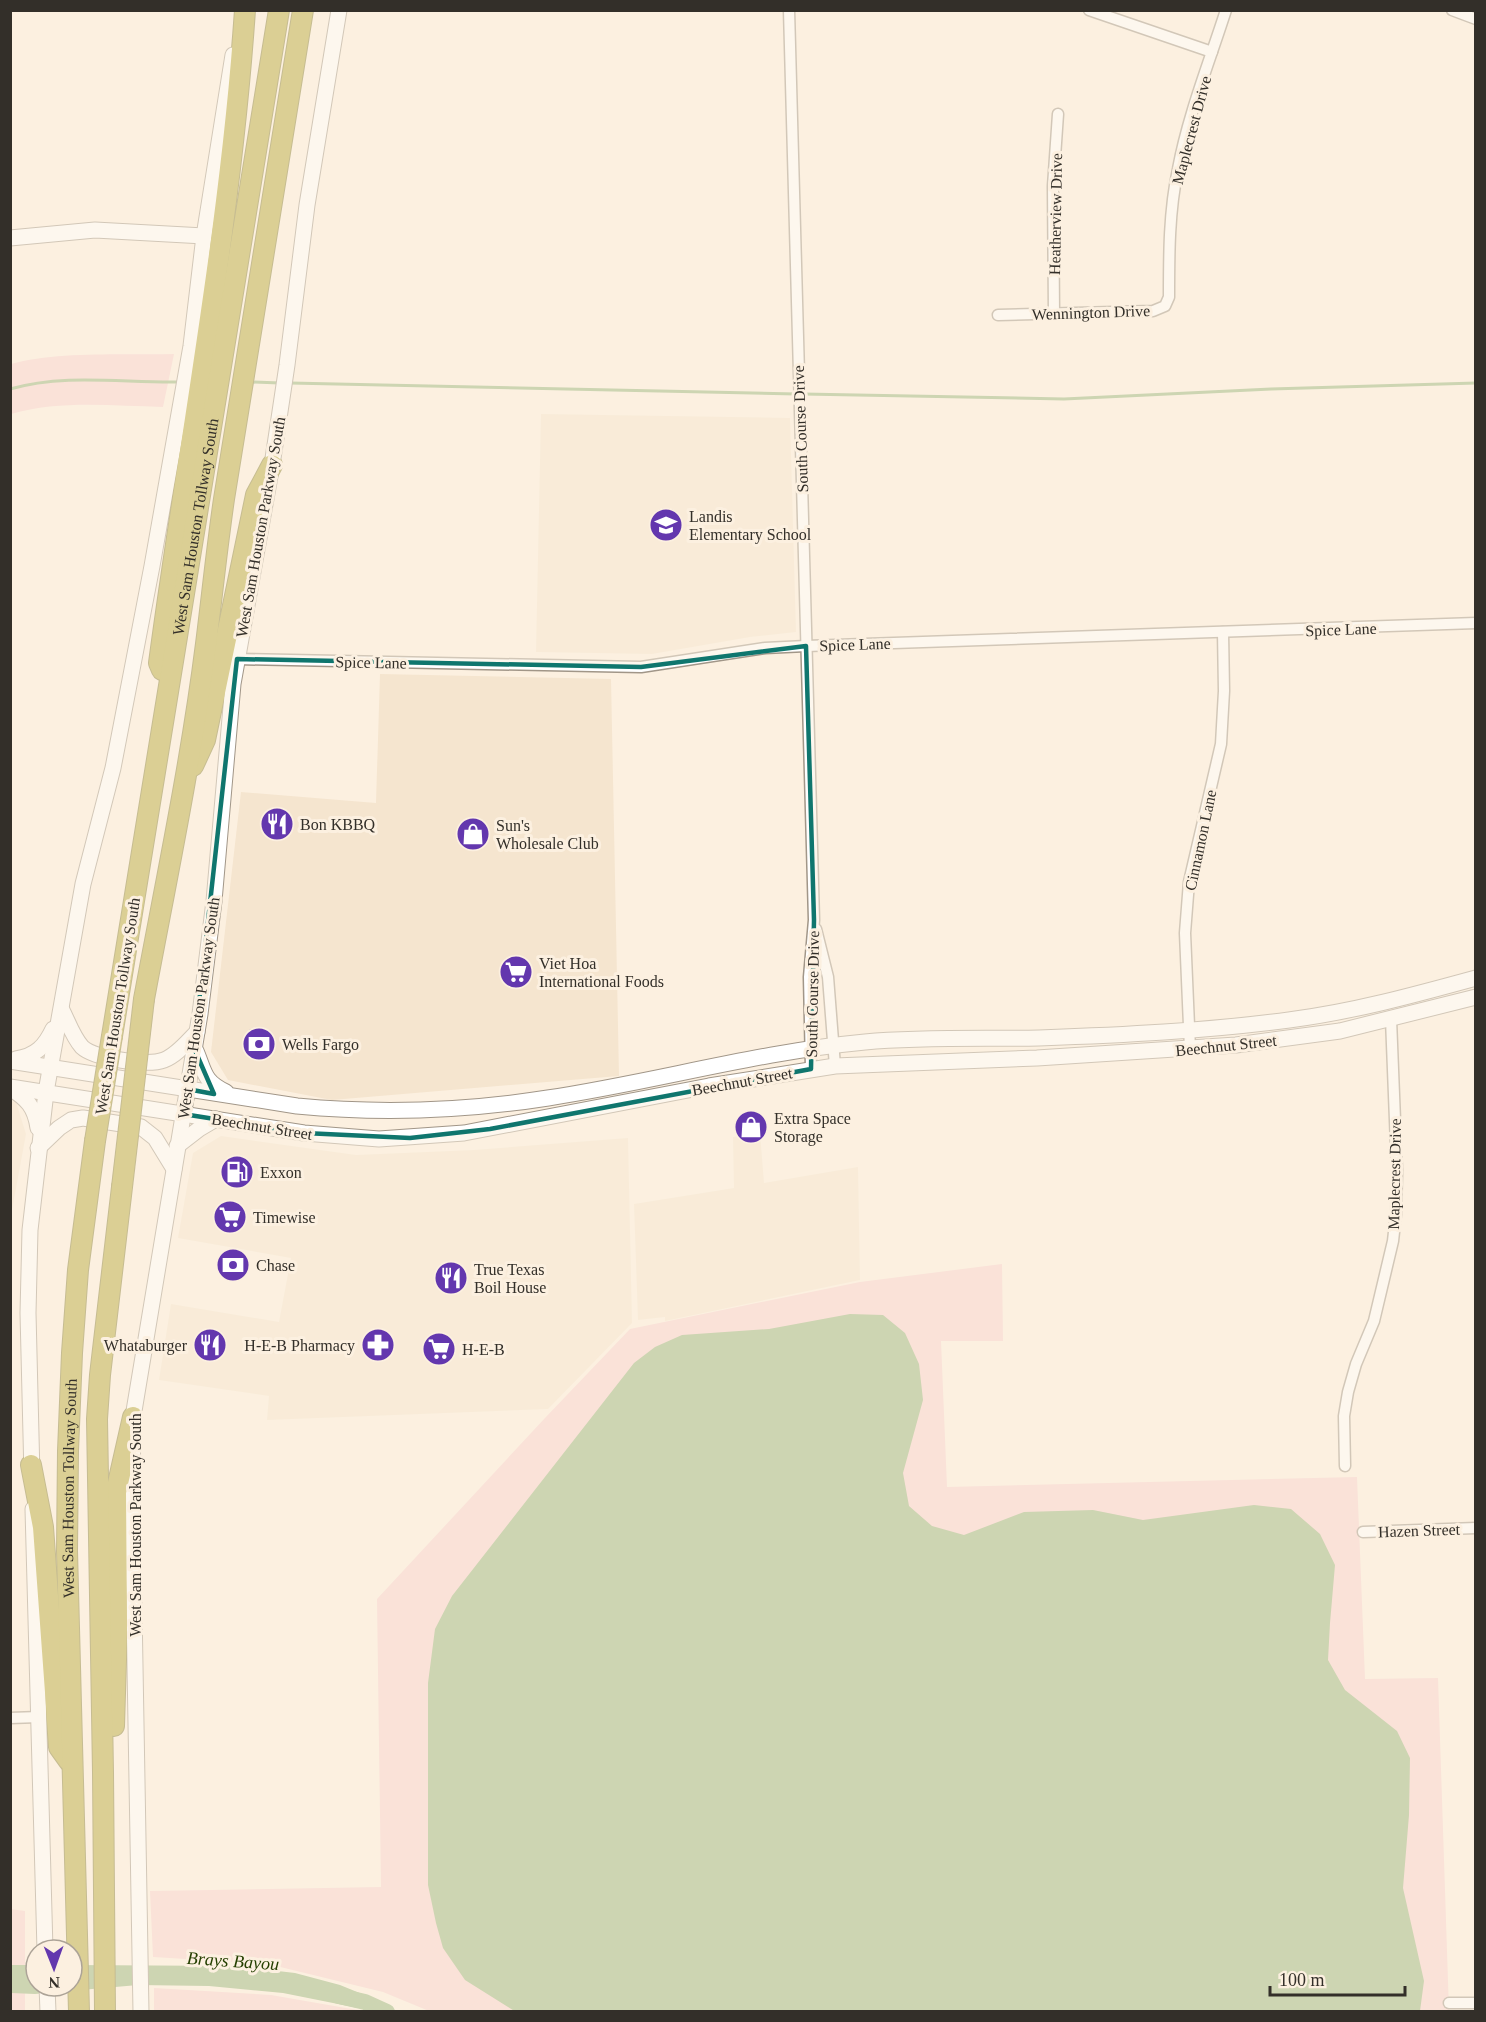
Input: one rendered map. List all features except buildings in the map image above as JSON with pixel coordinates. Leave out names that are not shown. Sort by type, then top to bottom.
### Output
[{"type":"highway","points":[[169,686],[159,663],[178,521],[186,418],[205,358],[240,95],[245,10]]},
{"type":"highway","name":"West Sam Houston Tollway South","points":[[79,2010],[67,1542],[68,1418],[78,1270],[95,1141],[214,404],[205,358],[279,10]]},
{"type":"highway","name":"West Sam Houston Tollway South","points":[[105,2010],[97,1419],[100,1375],[144,999],[183,790],[247,350],[303,10]]},
{"type":"highway","points":[[183,790],[205,740],[256,495],[272,465]]},
{"type":"highway","points":[[103,1772],[115,1722],[116,1492],[133,1417]]},
{"type":"highway","points":[[31,1466],[43,1527],[59,1747],[73,1767]]},
{"type":"main road","points":[[205,358],[204,236],[241,10]]},
{"type":"main road","name":"West Sam Houston Parkway South","points":[[141,2009],[132,1493],[133,1417],[197,1032],[214,901],[227,741],[237,659],[272,465],[307,205],[339,10]]},
{"type":"main road","points":[[10,238],[95,230],[204,236]]},
{"type":"main road","points":[[45,1938],[31,1466],[28,1313],[30,1230],[46,1092],[83,884],[113,768],[186,418]]},
{"type":"main road","name":"Beechnut Street","points":[[10,1060],[273,1104],[342,1111],[462,1108],[547,1098],[810,1049],[868,1042],[1038,1038],[1190,1030],[1290,1020],[1375,1004],[1476,978]]},
{"type":"main road","points":[[1391,1019],[1394,1008],[1417,1002],[1421,993]]},
{"type":"main road","name":"Beechnut Street","points":[[10,1087],[304,1133],[352,1138],[410,1138],[464,1133],[835,1066],[1037,1058],[1190,1049],[1281,1040],[1391,1019],[1476,997]]},
{"type":"main road","points":[[62,1010],[77,1041],[84,1049],[114,1059],[143,1063],[158,1062],[167,1059],[181,1049],[197,1032]]},
{"type":"main road","points":[[10,1060],[32,1055],[46,1044],[62,1010]]},
{"type":"main road","points":[[1037,1058],[1038,1038]]},
{"type":"main road","points":[[194,1048],[201,1069],[209,1082],[237,1098]]},
{"type":"main road","points":[[10,1087],[32,1105],[39,1143]]},
{"type":"main road","points":[[614,1087],[619,1104]]},
{"type":"main road","points":[[462,1108],[464,1133]]},
{"type":"main road","points":[[39,1143],[70,1120],[83,1118],[141,1127],[155,1138],[174,1169]]},
{"type":"main road","points":[[177,1146],[216,1119]]},
{"type":"street","name":"South Course Drive","points":[[789,10],[814,920],[809,977],[811,1069]]},
{"type":"street","points":[[1089,10],[1212,52]]},
{"type":"street","name":"Maplecrest Drive","points":[[1169,252],[1177,170],[1192,114],[1226,10]]},
{"type":"street","points":[[1452,10],[1476,19]]},
{"type":"street","name":"Heatherview Drive","points":[[1054,314],[1053,186],[1058,114]]},
{"type":"street","name":"Wennington Drive","points":[[998,315],[1153,311],[1165,306],[1169,297],[1169,252]]},
{"type":"street","name":"Spice Lane","points":[[237,659],[640,668],[765,648],[1476,623]]},
{"type":"street","name":"Cinnamon Lane","points":[[1190,1049],[1185,933],[1189,882],[1221,744],[1224,691],[1223,632]]},
{"type":"street","name":"South Course Drive","points":[[814,920],[828,977],[835,1066]]},
{"type":"street","name":"Maplecrest Drive","points":[[1345,1466],[1344,1416],[1347,1400],[1356,1364],[1374,1321],[1393,1241],[1396,1214],[1391,1019]]},
{"type":"street","name":"Hazen Street","points":[[1363,1532],[1476,1528]]},
{"type":"street","points":[[10,1718],[39,1717]]},
{"type":"street","points":[[1449,2003],[1476,2002]]},
{"type":"highlighted area","points":[[806,646],[814,920],[811,1069],[490,1129],[410,1138],[304,1133],[183,1114],[187,1089],[214,1094],[194,1048],[237,659],[641,667]]},
{"type":"shaded area","points":[[174,354],[163,407],[67,405],[11,414],[11,364],[70,355]]},
{"type":"shaded area","name":"Landis Elementary School","points":[[541,414],[790,418],[796,632],[750,637],[652,654],[536,652]]},
{"type":"shaded area","points":[[380,674],[611,679],[619,1076],[332,1100],[228,1080],[211,1052],[241,792],[376,803]]},
{"type":"shaded area","points":[[11,1101],[16,1102],[26,1134],[12,1210],[11,1210]]},
{"type":"shaded area","points":[[760,1133],[764,1183],[858,1167],[860,1280],[665,1321],[665,1317],[638,1320],[634,1204],[734,1188],[733,1137]]},
{"type":"shaded area","points":[[221,1136],[356,1155],[474,1150],[628,1138],[632,1323],[548,1409],[267,1420],[269,1396],[159,1380],[171,1304],[279,1322],[291,1258],[178,1238],[193,1153]]},
{"type":"shaded area","points":[[1002,1264],[1003,1341],[941,1341],[947,1487],[1357,1477],[1365,1679],[1438,1678],[1449,2011],[429,2011],[383,1992],[268,1964],[153,1957],[150,1891],[381,1887],[377,1599],[630,1329],[860,1282]]},
{"type":"shaded area","points":[[850,1314],[883,1315],[905,1333],[919,1364],[923,1400],[903,1473],[909,1506],[932,1526],[964,1535],[1024,1512],[1093,1510],[1143,1520],[1254,1505],[1291,1509],[1320,1534],[1335,1565],[1328,1660],[1345,1690],[1397,1731],[1410,1758],[1409,1815],[1403,1888],[1424,1981],[1420,2011],[516,2012],[465,1980],[443,1948],[428,1885],[428,1683],[435,1629],[452,1596],[634,1363],[655,1347],[682,1335],[769,1329]]},
{"type":"shaded area","points":[[10,1909],[25,1911],[25,2011],[11,2011]]},
{"type":"shaded area","points":[[10,1965],[24,1965],[24,1994],[11,1993]]},
{"type":"shaded area","points":[[84,1965],[236,1966],[295,1973],[340,1985],[362,1994],[358,2008],[283,1993],[209,1986],[138,1985],[84,1990]]},
{"type":"shaded area","points":[[154,1988],[271,1995],[363,2011],[154,2011]]},
{"type":"waterway","points":[[10,389],[31,384],[73,380],[178,382]]},
{"type":"waterway","points":[[251,382],[280,383]]},
{"type":"waterway","points":[[290,383],[796,394]]},
{"type":"waterway","points":[[803,394],[1064,399],[1271,389],[1476,383]]},
{"type":"waterway","name":"Brays Bayou","points":[[339,1996],[365,2002],[387,2012]]},
{"type":"place","name":"Landis Elementary School","points":[[666,525]]},
{"type":"place","name":"Bon KBBQ","points":[[277,824]]},
{"type":"place","name":"Sun's Wholesale Club","points":[[473,834]]},
{"type":"place","name":"Viet Hoa International Foods","points":[[516,972]]},
{"type":"place","name":"Wells Fargo","points":[[259,1044]]},
{"type":"place","name":"Extra Space Storage","points":[[751,1127]]},
{"type":"place","name":"Exxon","points":[[237,1172]]},
{"type":"place","name":"Timewise","points":[[230,1217]]},
{"type":"place","name":"Chase","points":[[233,1265]]},
{"type":"place","name":"True Texas Boil House","points":[[451,1278]]},
{"type":"place","name":"Whataburger","points":[[210,1345]]},
{"type":"place","name":"H-E-B Pharmacy","points":[[378,1345]]},
{"type":"place","name":"H-E-B","points":[[439,1349]]}]
